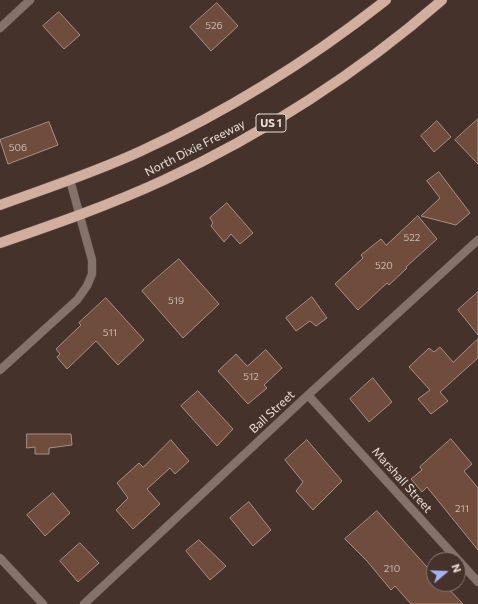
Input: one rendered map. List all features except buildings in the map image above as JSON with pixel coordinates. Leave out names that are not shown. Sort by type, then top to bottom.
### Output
[{"type":"main road","name":"North Dixie Freeway","points":[[0,205],[70,180],[141,151],[227,106],[326,45],[386,0]]},
{"type":"main road","name":"North Dixie Freeway","points":[[0,243],[80,215],[164,180],[249,136],[327,88],[396,39],[442,0]]},
{"type":"street","points":[[0,28],[30,0]]},
{"type":"street","points":[[0,370],[77,300],[87,286],[92,274],[92,260],[70,180]]},
{"type":"street","name":"Ball Street","points":[[84,604],[308,395],[478,240]]},
{"type":"street","name":"Marshall Street","points":[[308,395],[478,582]]},
{"type":"street","points":[[0,558],[43,604]]}]
